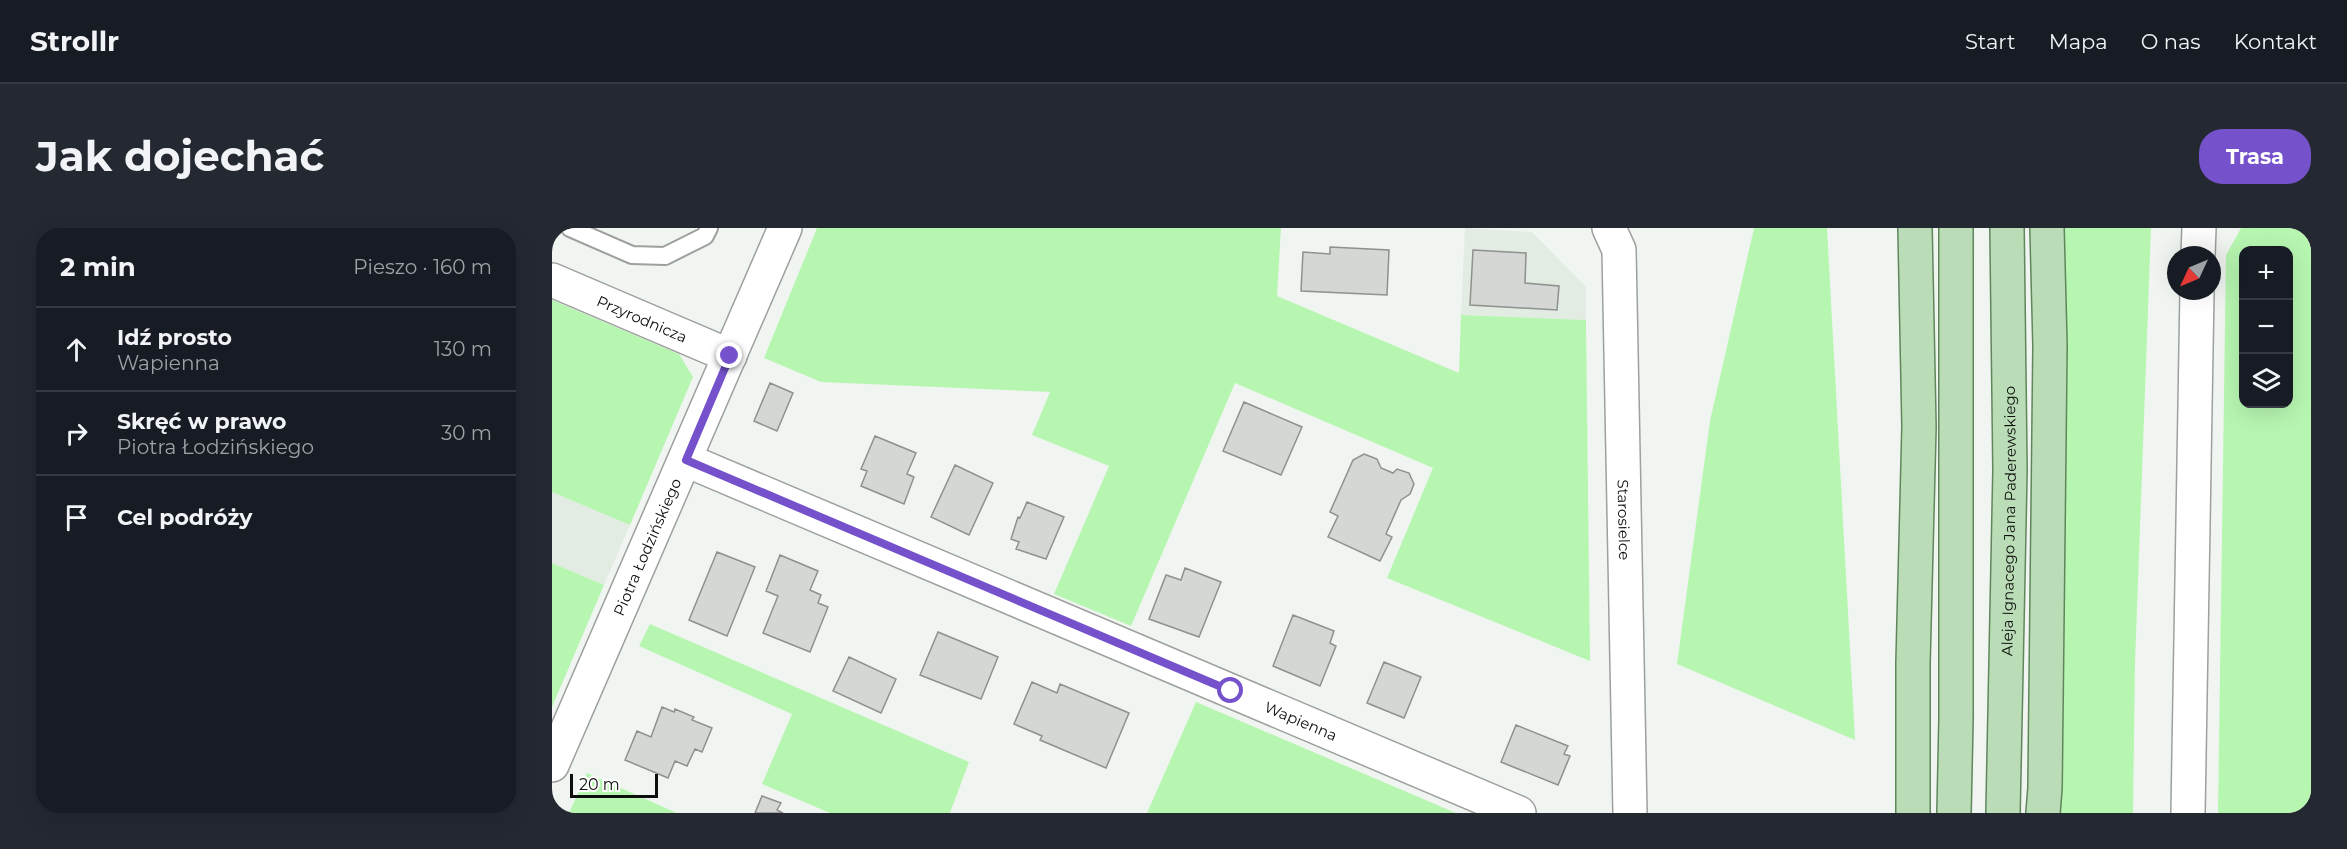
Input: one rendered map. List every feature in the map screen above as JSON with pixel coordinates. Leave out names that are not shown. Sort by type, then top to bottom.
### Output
[{"type":"main road","points":[[1913,813],[1913,663],[1919,427],[1915,228]]},
{"type":"main road","points":[[1954,813],[1956,228]]},
{"type":"main road","name":"Aleja Ignacego Jana Paderewskiego","points":[[2003,813],[2010,470],[2007,228]]},
{"type":"main road","points":[[2043,813],[2050,346],[2047,228]]},
{"type":"street","name":"Piotra Łodzińskiego","points":[[552,765],[785,228]]},
{"type":"street","name":"Starosielce","points":[[1609,228],[1619,249],[1629,813]]},
{"type":"street","points":[[2198,246],[2199,228]]},
{"type":"street","name":"Przyrodnicza","points":[[552,280],[730,356]]},
{"type":"street","points":[[2188,813],[2197,300]]},
{"type":"street","name":"Wapienna","points":[[686,460],[1519,813]]},
{"type":"lane","points":[[570,228],[632,255],[665,256],[705,236],[709,228]]},
{"type":"shaded area","points":[[1465,228],[1532,232],[1586,287],[1586,320],[1461,315]]},
{"type":"shaded area","points":[[552,492],[630,525],[604,585],[552,563]]},
{"type":"green space","points":[[817,228],[1281,228],[1277,296],[1459,373],[1461,315],[1586,320],[1590,661],[1387,578],[1433,468],[1235,383],[1131,626],[1054,594],[1109,466],[1032,435],[1050,392],[821,382],[764,358]]},
{"type":"green space","points":[[1754,228],[1827,228],[1855,740],[1677,664],[1710,421]]},
{"type":"green space","points":[[2057,228],[2151,228],[2135,663],[2133,813],[2059,813]]},
{"type":"green space","points":[[2241,228],[2311,228],[2311,813],[2218,813],[2226,255]]},
{"type":"green space","points":[[552,300],[679,354],[693,377],[630,525],[552,492]]},
{"type":"green space","points":[[552,563],[604,585],[552,707]]},
{"type":"green space","points":[[650,624],[969,762],[950,813],[830,813],[762,784],[792,714],[639,646]]},
{"type":"green space","points":[[1196,702],[1456,813],[1147,813]]},
{"type":"green space","points":[[587,773],[677,813],[569,813]]},
{"type":"building","points":[[1330,247],[1389,250],[1387,295],[1301,291],[1303,252],[1330,254]]},
{"type":"building","points":[[1473,250],[1526,253],[1525,283],[1559,286],[1557,310],[1470,305]]},
{"type":"building","points":[[770,383],[793,393],[777,431],[754,421]]},
{"type":"building","points":[[1244,402],[1302,427],[1281,475],[1223,451]]},
{"type":"building","points":[[875,436],[916,453],[907,474],[914,477],[904,504],[861,486],[867,471],[861,469]]},
{"type":"building","points":[[1364,454],[1377,459],[1381,468],[1393,473],[1397,469],[1409,473],[1414,484],[1410,494],[1401,500],[1386,534],[1392,537],[1380,561],[1328,537],[1338,516],[1330,512],[1353,460]]},
{"type":"building","points":[[955,465],[993,483],[969,535],[931,517]]},
{"type":"building","points":[[1027,502],[1064,517],[1046,559],[1016,549],[1019,542],[1011,539],[1018,517],[1020,518]]},
{"type":"building","points":[[717,552],[755,567],[727,636],[689,620]]},
{"type":"building","points":[[780,555],[818,571],[810,590],[821,595],[818,603],[828,607],[810,652],[763,633],[778,596],[766,591]]},
{"type":"building","points":[[1185,568],[1221,582],[1199,637],[1149,619],[1166,575],[1181,580]]},
{"type":"building","points":[[1293,615],[1334,631],[1330,643],[1336,646],[1320,686],[1273,666]]},
{"type":"building","points":[[938,632],[998,657],[981,699],[920,675]]},
{"type":"building","points":[[849,657],[896,679],[881,713],[833,691]]},
{"type":"building","points":[[1384,662],[1421,677],[1404,718],[1367,703]]},
{"type":"building","points":[[1032,682],[1057,693],[1060,684],[1129,713],[1106,768],[1040,740],[1042,736],[1014,724]]},
{"type":"building","points":[[662,707],[674,712],[675,709],[694,717],[692,720],[712,728],[702,752],[695,749],[687,766],[675,761],[668,778],[625,760],[637,731],[651,737]]},
{"type":"building","points":[[1516,725],[1568,746],[1564,754],[1570,756],[1558,785],[1501,762]]},
{"type":"building","points":[[762,796],[781,803],[777,810],[783,813],[755,813]]},
{"type":"route","points":[[730,356],[686,460],[1231,691]]}]
